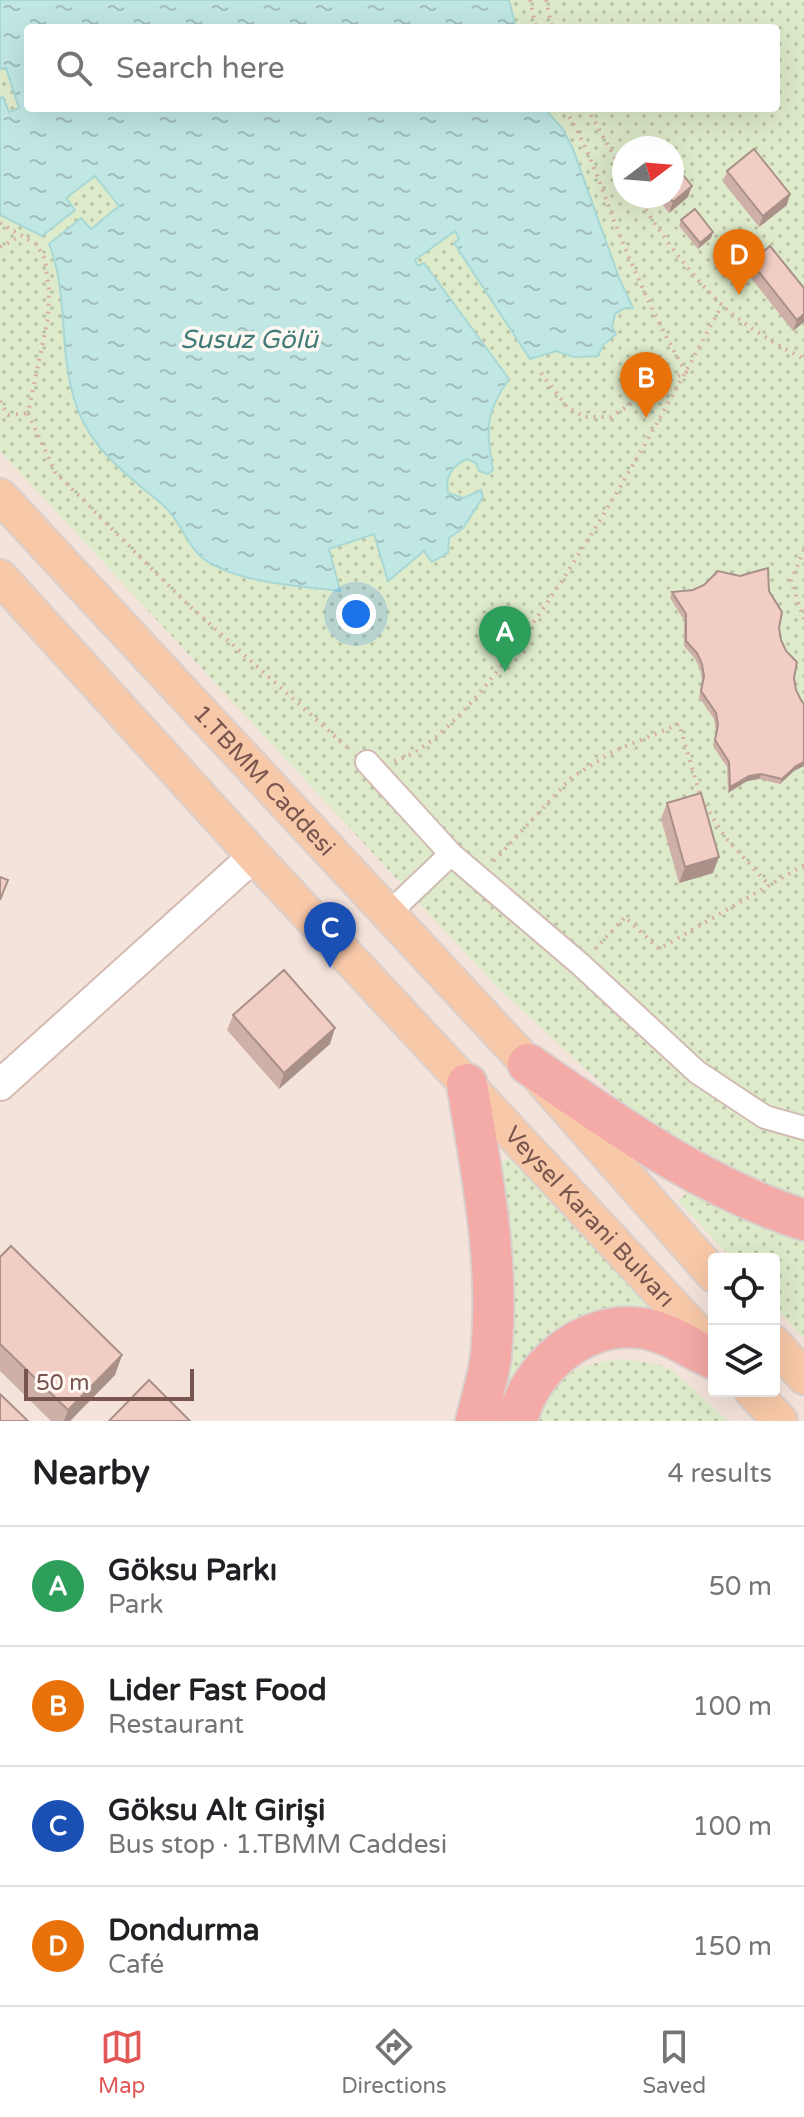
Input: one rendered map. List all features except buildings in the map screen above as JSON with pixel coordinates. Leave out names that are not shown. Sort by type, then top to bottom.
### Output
[{"type":"highway","points":[[528,1064],[682,1166],[760,1204],[804,1220]]},
{"type":"highway","points":[[467,1084],[488,1209],[495,1295],[491,1358],[476,1421]]},
{"type":"highway","points":[[517,1421],[521,1406],[537,1376],[552,1360],[593,1334],[639,1327],[708,1356]]},
{"type":"main road","name":"1.TBMM Caddesi","points":[[0,496],[528,1064]]},
{"type":"main road","points":[[0,577],[467,1084]]},
{"type":"main road","points":[[528,1064],[708,1268]]},
{"type":"main road","name":"Veysel Karani Bulvarı","points":[[467,1084],[708,1344]]},
{"type":"main road","points":[[780,1350],[804,1377]]},
{"type":"main road","points":[[758,1397],[780,1421]]},
{"type":"street","points":[[367,762],[451,854],[580,964],[697,1072],[765,1117],[804,1128]]},
{"type":"street","points":[[388,914],[451,854]]},
{"type":"street","points":[[0,1085],[254,856]]},
{"type":"path","points":[[530,0],[535,24]]},
{"type":"path","points":[[546,0],[551,24]]},
{"type":"path","points":[[566,112],[588,152],[649,304],[686,372]]},
{"type":"path","points":[[589,112],[612,153]]},
{"type":"path","points":[[644,208],[658,230],[722,305],[804,359]]},
{"type":"path","points":[[0,223],[36,244],[45,259],[48,318],[28,413],[55,472],[183,600],[336,740],[367,762],[397,761],[422,749],[461,716],[518,644],[642,452],[722,305]]},
{"type":"path","points":[[0,247],[21,236]]},
{"type":"path","points":[[541,373],[567,407],[585,417],[611,417],[686,372]]},
{"type":"path","points":[[0,401],[8,415],[28,413]]},
{"type":"path","points":[[804,550],[791,581],[804,619]]},
{"type":"path","points":[[479,878],[571,778],[612,752],[679,724],[702,801],[725,837],[768,884]]},
{"type":"path","points":[[580,964],[625,917],[659,949],[804,865]]},
{"type":"shaded area","points":[[0,0],[804,0],[804,1421],[0,1421]]},
{"type":"green space","points":[[0,0],[804,0],[804,1202],[673,1141],[632,1112],[498,988],[0,451]]},
{"type":"green space","points":[[513,1154],[660,1312],[643,1315],[501,1421],[490,1421],[495,1167]]},
{"type":"green space","points":[[694,1186],[804,1235],[804,1339],[780,1312],[780,1253],[726,1253],[678,1201]]},
{"type":"green space","points":[[623,1359],[657,1364],[672,1370],[728,1421],[536,1421],[551,1393],[568,1375],[591,1364]]},
{"type":"water","name":"Susuz Gölü","points":[[0,0],[509,0],[515,24],[24,24],[24,112],[548,112],[562,128],[573,149],[619,278],[633,308],[625,308],[615,314],[612,327],[616,334],[603,345],[598,356],[574,357],[556,351],[530,359],[454,243],[459,239],[455,231],[415,260],[418,266],[424,263],[509,379],[495,402],[489,422],[493,470],[488,474],[479,471],[476,463],[467,459],[457,465],[448,477],[448,493],[464,498],[481,490],[483,497],[463,528],[449,538],[448,553],[432,562],[424,551],[388,581],[374,534],[329,549],[340,591],[269,582],[217,567],[199,554],[168,510],[99,446],[77,409],[66,357],[59,281],[49,244],[81,218],[91,229],[119,206],[95,176],[66,198],[75,210],[42,236],[0,215],[0,98],[3,97],[9,112],[19,108],[6,68],[0,69]]},
{"type":"place","name":"Dondurma","points":[[739,295]]},
{"type":"place","name":"Lider Fast Food","points":[[646,418]]},
{"type":"place","name":"Göksu Parkı","points":[[505,672]]},
{"type":"place","name":"Göksu Alt Girişi","points":[[330,968]]}]
